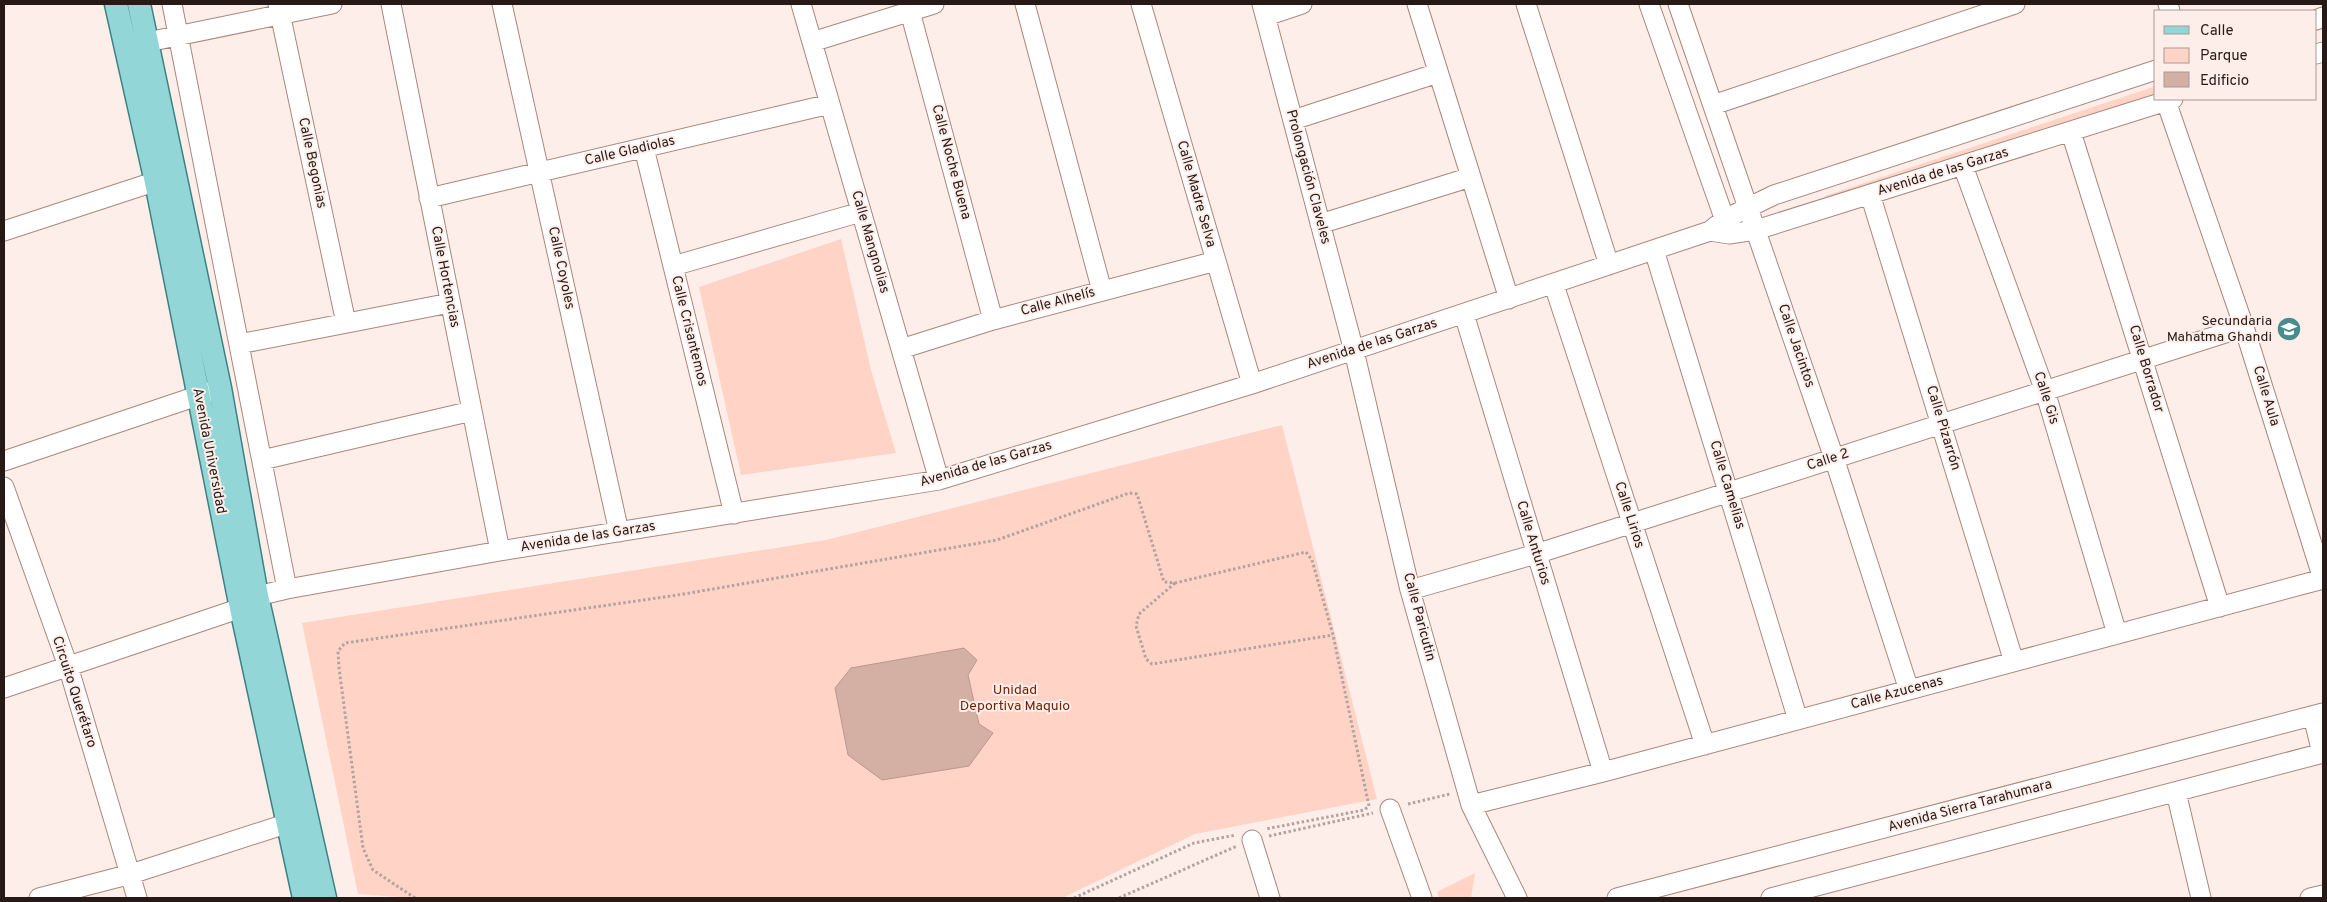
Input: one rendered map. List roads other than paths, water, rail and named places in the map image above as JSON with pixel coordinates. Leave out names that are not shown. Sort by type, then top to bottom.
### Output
[{"type":"main road","name":"Avenida Universidad","points":[[116,4],[124,47],[165,179],[220,388],[249,602]]},
{"type":"main road","name":"Avenida Universidad","points":[[139,4],[147,41],[165,179],[198,397],[249,602],[298,820],[325,898]]},
{"type":"main road","name":"Avenida Universidad","points":[[298,820],[304,898]]},
{"type":"street","points":[[172,4],[287,589]]},
{"type":"street","points":[[124,47],[178,36],[279,9],[332,4]]},
{"type":"street","name":"Calle Hortencias","points":[[390,4],[500,551]]},
{"type":"street","name":"Calle Coyoles","points":[[502,4],[619,532]]},
{"type":"street","name":"Calle Mangnolias","points":[[801,4],[939,480]]},
{"type":"street","points":[[812,42],[909,7],[934,4]]},
{"type":"street","points":[[1025,4],[1102,290]]},
{"type":"street","name":"Calle Madre Selva","points":[[1141,4],[1252,384]]},
{"type":"street","points":[[1264,10],[1302,4]]},
{"type":"street","points":[[1417,4],[1509,299]]},
{"type":"street","points":[[1526,4],[1609,265]]},
{"type":"street","points":[[1650,4],[1721,228]]},
{"type":"street","points":[[1713,105],[2015,4]]},
{"type":"street","name":"Calle Jacintos","points":[[1683,5],[1713,105],[1834,458],[1909,690]]},
{"type":"street","name":"Calle Noche Buena","points":[[909,7],[993,320]]},
{"type":"street","name":"Calle Begonias","points":[[279,9],[346,323]]},
{"type":"street","name":"Prolongación Claveles","points":[[1264,10],[1354,351]]},
{"type":"street","name":"Avenida de las Garzas","points":[[4,688],[287,589],[500,551],[939,480],[1252,384],[1721,228],[1748,207],[1774,195],[2154,71]]},
{"type":"street","points":[[1293,120],[1438,74]]},
{"type":"street","name":"Avenida de las Garzas","points":[[1721,228],[1756,230],[2170,100]]},
{"type":"street","name":"Calle Aula","points":[[2170,100],[2323,579]]},
{"type":"street","name":"Calle Gladiolas","points":[[429,198],[830,104]]},
{"type":"street","name":"Calle Borrador","points":[[2071,132],[2220,607]]},
{"type":"street","name":"Calle Crisantemos","points":[[644,148],[734,514]]},
{"type":"street","name":"Calle Gis","points":[[1963,166],[2045,391],[2117,634]]},
{"type":"street","points":[[1320,224],[1471,177]]},
{"type":"street","points":[[4,231],[165,179]]},
{"type":"street","name":"Calle Pizarrón","points":[[1870,194],[2014,662]]},
{"type":"street","points":[[673,266],[861,212]]},
{"type":"street","name":"Calle Camelias","points":[[1654,250],[1798,720]]},
{"type":"street","name":"Calle Alhelís","points":[[901,348],[993,320],[1216,261]]},
{"type":"street","name":"Calle Lirios","points":[[1554,284],[1705,745]]},
{"type":"street","points":[[239,344],[450,303]]},
{"type":"street","name":"Calle Anturios","points":[[1464,314],[1603,772]]},
{"type":"street","name":"Calle 2","points":[[1410,590],[1536,554],[2244,327]]},
{"type":"street","name":"Calle Paricutin","points":[[1354,351],[1410,590],[1469,798],[1517,898]]},
{"type":"street","points":[[4,460],[198,397],[220,388]]},
{"type":"street","points":[[262,460],[472,411]]},
{"type":"street","name":"Circuito Querétaro","points":[[4,487],[68,666],[137,898]]},
{"type":"street","name":"Calle Azucenas","points":[[1469,798],[1603,772],[2323,579]]},
{"type":"street","points":[[1771,898],[2323,753],[2318,715]]},
{"type":"street","name":"Avenida Sierra Tarahumara","points":[[1617,898],[2318,715]]},
{"type":"street","points":[[2176,792],[2201,898]]},
{"type":"street","points":[[1390,809],[1422,898]]},
{"type":"street","points":[[39,898],[130,874],[298,820]]},
{"type":"street","points":[[1251,834],[1270,898]]},
{"type":"street","points":[[1501,898],[1506,876]]},
{"type":"street","points":[[2310,898],[2323,895]]},
{"type":"place","name":"Secundaria Mahatma Ghandi","points":[[2289,329]]},
{"type":"park label","name":"Unidad Deportiva Maquio","points":[[1015,698]]}]
